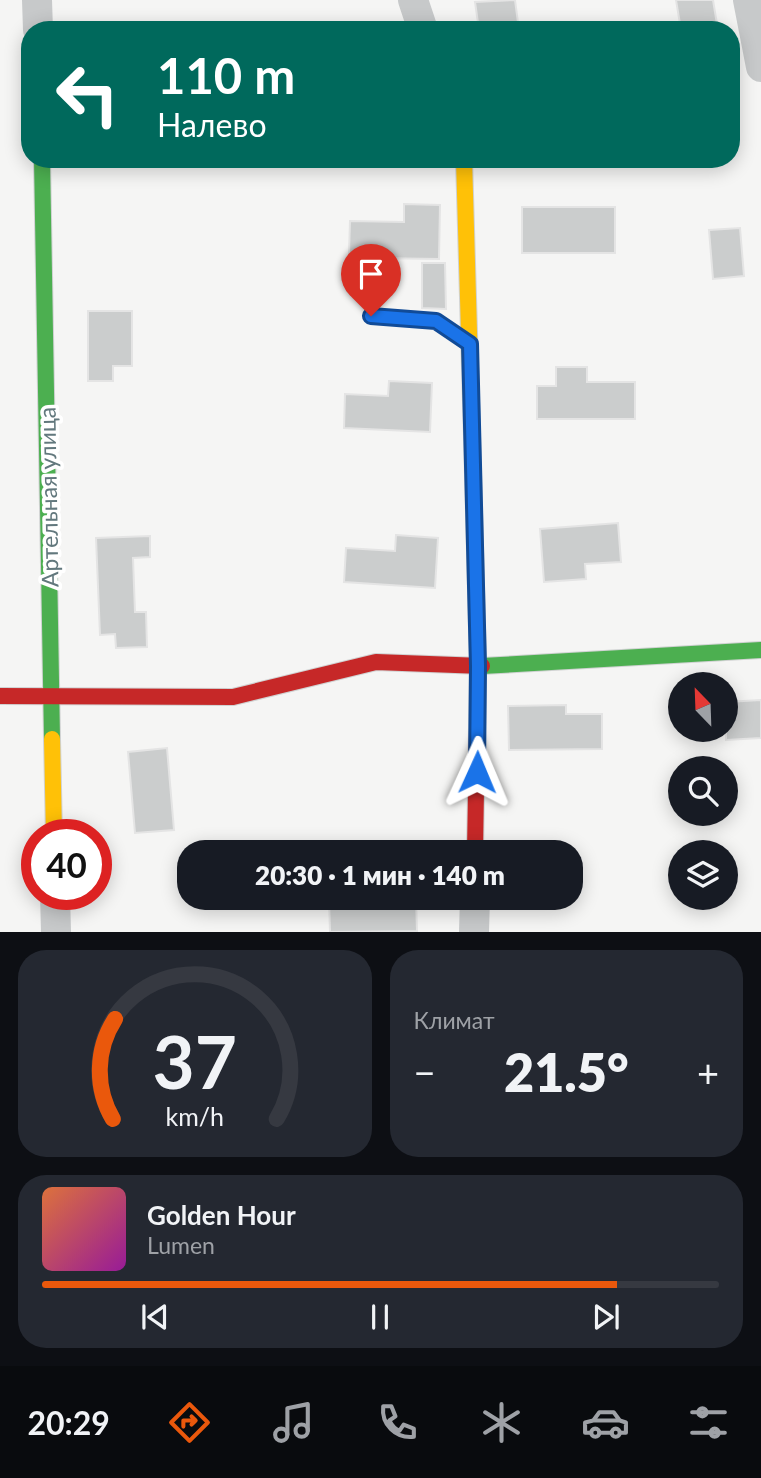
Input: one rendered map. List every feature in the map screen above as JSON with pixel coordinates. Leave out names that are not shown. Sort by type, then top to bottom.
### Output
[{"type":"street","points":[[413,0],[420,21]]},
{"type":"street","points":[[748,0],[761,67]]},
{"type":"street","name":"Артельная улица","points":[[42,168],[54,819]]},
{"type":"street","points":[[464,168],[478,666],[475,840]]},
{"type":"street","points":[[0,696],[233,697],[376,662],[478,666],[761,650]]},
{"type":"street","points":[[55,910],[56,932]]},
{"type":"street","points":[[474,932],[475,910]]},
{"type":"lane","points":[[371,316],[436,321],[470,344]]},
{"type":"building","points":[[515,0],[518,21],[478,21],[475,2]]},
{"type":"building","points":[[676,0],[713,0],[716,21],[680,21]]},
{"type":"building","points":[[404,204],[440,205],[439,259],[371,258],[371,253],[349,253],[350,221],[404,222]]},
{"type":"building","points":[[522,207],[615,207],[615,253],[522,253]]},
{"type":"building","points":[[740,228],[744,276],[713,279],[709,230]]},
{"type":"building","points":[[422,263],[445,263],[446,309],[422,308]]},
{"type":"building","points":[[88,311],[132,311],[132,366],[113,366],[113,381],[88,381]]},
{"type":"building","points":[[556,367],[587,367],[587,382],[635,382],[635,419],[537,419],[537,386],[556,386]]},
{"type":"building","points":[[389,381],[432,383],[430,432],[344,428],[345,394],[388,396]]},
{"type":"building","points":[[618,523],[621,562],[585,564],[586,579],[544,582],[540,529]]},
{"type":"building","points":[[396,535],[438,538],[435,588],[344,582],[346,548],[395,551]]},
{"type":"building","points":[[150,536],[150,557],[133,558],[135,612],[146,612],[147,647],[116,648],[115,634],[100,635],[96,538]]},
{"type":"building","points":[[761,700],[761,738],[738,739],[738,701]]},
{"type":"building","points":[[566,705],[566,714],[602,714],[602,749],[509,750],[508,706]]},
{"type":"building","points":[[167,748],[174,830],[135,833],[128,752]]},
{"type":"building","points":[[329,910],[416,910],[417,931],[330,932]]},
{"type":"traffic: fast","points":[[42,168],[52,739]]},
{"type":"traffic: fast","points":[[482,666],[761,650]]},
{"type":"traffic: slow","points":[[464,168],[472,436]]},
{"type":"traffic: slow","points":[[52,739],[54,819]]},
{"type":"traffic: jam","points":[[472,436],[478,666],[475,840]]},
{"type":"traffic: jam","points":[[0,696],[233,697],[376,662],[482,666]]},
{"type":"route","points":[[371,316],[436,321],[470,344],[478,666],[477,772]]}]
